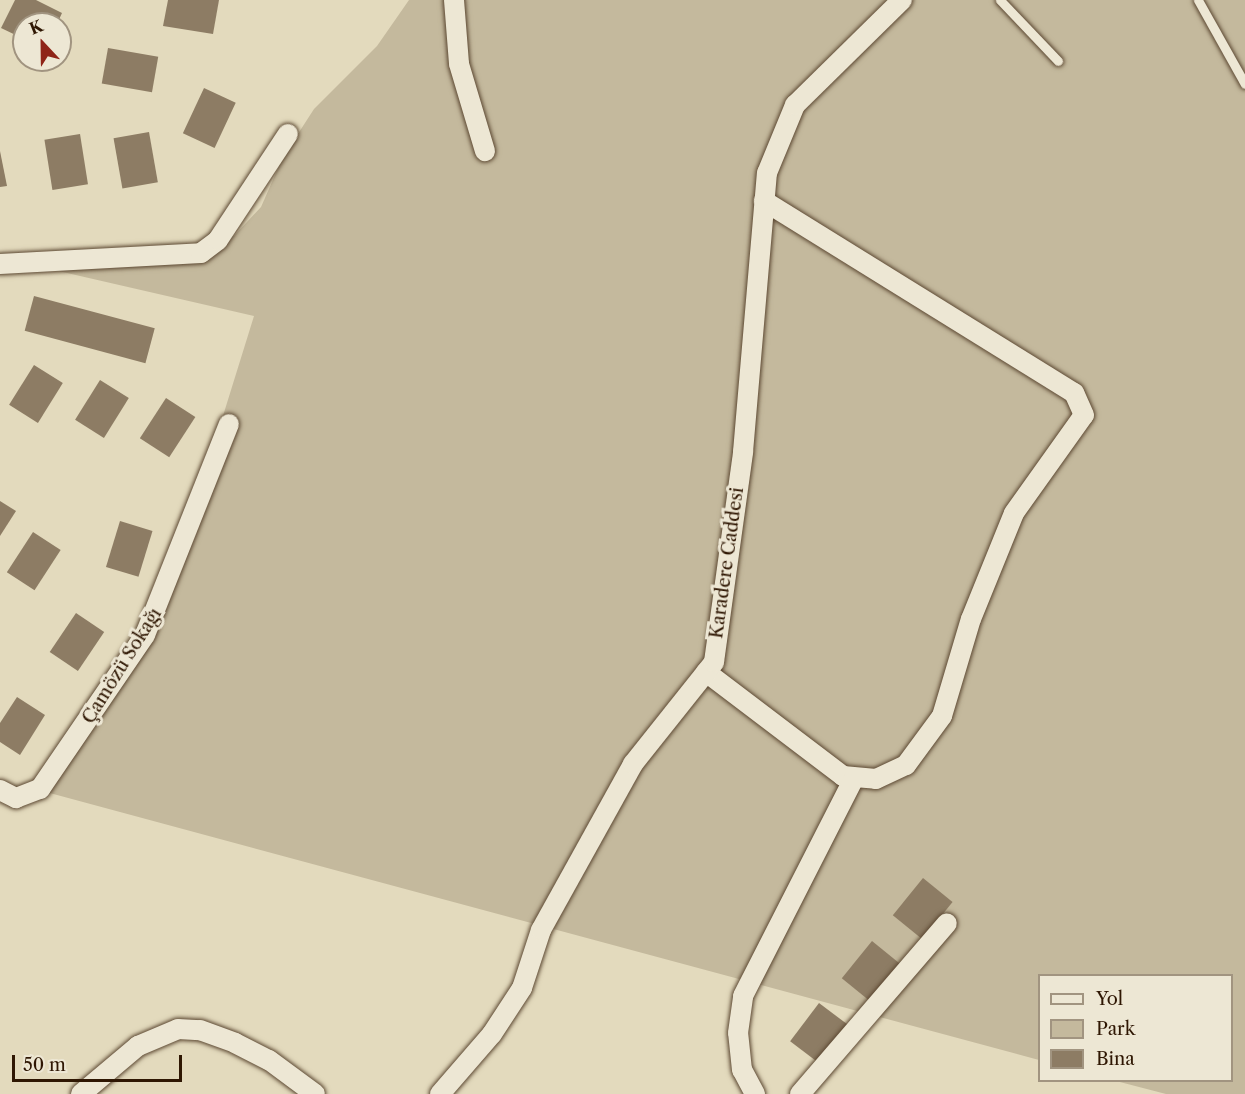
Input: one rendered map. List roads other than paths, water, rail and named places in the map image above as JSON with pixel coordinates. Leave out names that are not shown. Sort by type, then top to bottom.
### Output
[{"type":"street","points":[[454,0],[459,64],[485,151]]},
{"type":"street","name":"Karadere Caddesi","points":[[440,1094],[492,1034],[522,988],[541,930],[633,764],[714,662],[743,452],[767,173],[795,105],[902,0]]},
{"type":"street","points":[[0,264],[201,254],[218,240],[288,134]]},
{"type":"street","points":[[706,672],[843,776],[876,779],[906,765],[942,716],[971,619],[1014,513],[1083,422],[1084,409],[1074,393],[764,201]]},
{"type":"street","name":"Çamözü Sokağı","points":[[0,790],[16,798],[40,789],[145,635],[229,424]]},
{"type":"street","points":[[755,1094],[742,1070],[738,1033],[743,996],[854,778]]},
{"type":"street","points":[[800,1094],[947,923]]},
{"type":"street","points":[[81,1094],[138,1046],[178,1029],[200,1030],[235,1043],[269,1060],[315,1094]]},
{"type":"lane","points":[[1000,0],[1058,62]]},
{"type":"lane","points":[[1198,0],[1245,84]]}]
